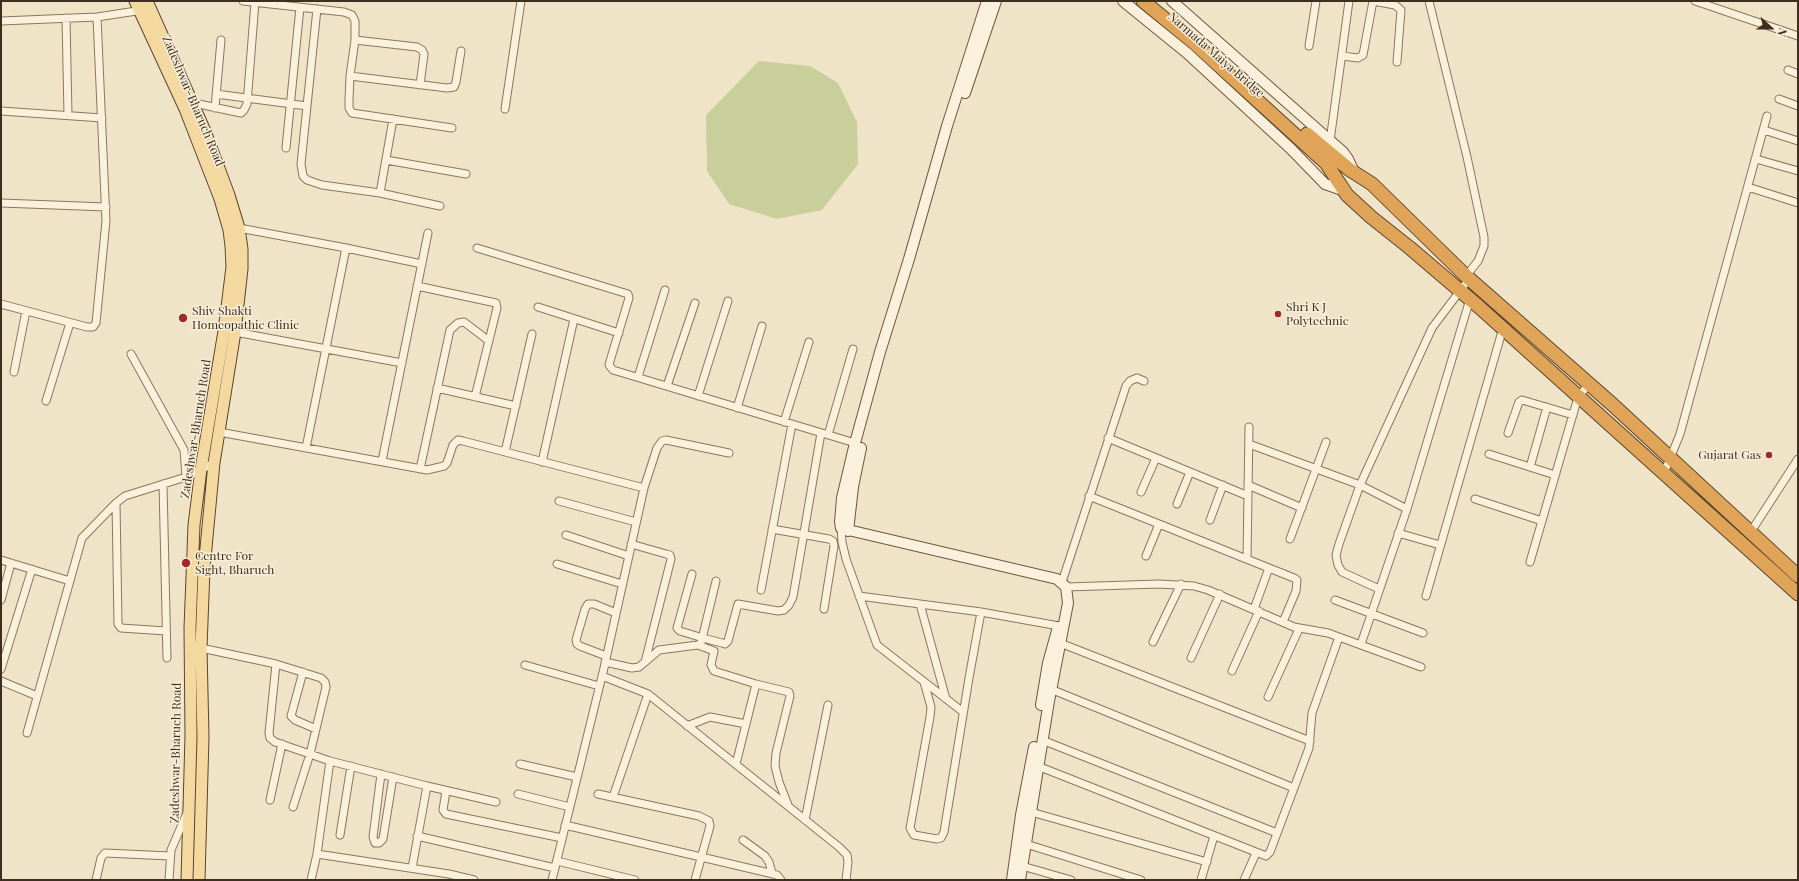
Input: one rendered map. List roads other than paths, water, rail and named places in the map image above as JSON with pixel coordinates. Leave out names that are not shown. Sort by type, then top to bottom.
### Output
[{"type":"highway","points":[[1143,1],[1330,160],[1354,172],[1372,184],[1468,278],[1589,384],[1798,576]]},
{"type":"highway","name":"Narmada Maiya Bridge","points":[[1153,1],[1202,40],[1330,160]]},
{"type":"highway","points":[[1330,160],[1345,191],[1371,217],[1460,290],[1798,594]]},
{"type":"main road","points":[[987,1],[947,126],[909,259],[880,352],[855,443],[842,498],[840,522],[845,529],[1057,579],[1064,584],[1068,603],[1060,643],[1047,688],[1035,765],[1031,812],[1020,880]]},
{"type":"main road","points":[[845,529],[861,445],[886,354],[953,128],[996,1]]},
{"type":"main road","points":[[1123,1],[1187,53],[1290,148],[1325,184],[1345,191]]},
{"type":"main road","points":[[1172,1],[1330,141],[1348,159],[1354,172]]},
{"type":"main road","name":"Zadeshwar-Bharuch Road","points":[[149,5],[194,103],[229,195],[239,228],[242,249],[242,269],[235,332],[214,463],[204,569],[201,648],[203,737],[199,880]]},
{"type":"main road","name":"Zadeshwar-Bharuch Road","points":[[137,6],[185,109],[220,199],[229,230],[232,267],[225,324],[201,469],[194,525],[191,586],[191,736],[188,812],[188,880]]},
{"type":"main road","points":[[1012,880],[1021,816],[1042,740],[1050,656],[1058,626],[1068,603]]},
{"type":"street","points":[[243,1],[298,5],[344,12],[352,15],[355,21],[355,40],[350,76],[349,108],[352,112],[452,128]]},
{"type":"street","points":[[505,109],[520,1]]},
{"type":"street","points":[[1309,46],[1316,1]]},
{"type":"street","points":[[1330,141],[1349,1]]},
{"type":"street","points":[[1342,56],[1358,58],[1363,55],[1373,1],[1395,5],[1401,10],[1397,62]]},
{"type":"street","points":[[1379,589],[1342,572],[1338,565],[1336,555],[1339,544],[1360,485],[1432,328],[1468,278],[1478,261],[1484,246],[1484,237],[1467,157],[1429,1]]},
{"type":"street","points":[[1695,1],[1798,36]]},
{"type":"street","points":[[194,103],[241,112],[247,104],[255,2]]},
{"type":"street","points":[[1,21],[98,17],[137,6],[149,5]]},
{"type":"street","points":[[286,148],[291,103],[298,5]]},
{"type":"street","points":[[317,9],[301,164],[303,176],[307,180],[318,184],[380,193],[440,206]]},
{"type":"street","points":[[1,304],[87,327],[93,327],[96,323],[104,254],[106,207],[98,17]]},
{"type":"street","points":[[66,18],[68,116]]},
{"type":"street","points":[[1788,33],[1798,28]]},
{"type":"street","points":[[215,108],[220,40]]},
{"type":"street","points":[[355,40],[417,47],[422,50],[424,54],[420,85]]},
{"type":"street","points":[[350,76],[447,88],[454,87],[461,50]]},
{"type":"street","points":[[1788,70],[1798,74]]},
{"type":"street","points":[[216,94],[307,106]]},
{"type":"street","points":[[1780,99],[1798,106]]},
{"type":"street","points":[[1,111],[102,118]]},
{"type":"street","points":[[1664,473],[1680,434],[1767,116]]},
{"type":"street","points":[[380,193],[394,119]]},
{"type":"street","points":[[1764,130],[1798,141]]},
{"type":"street","points":[[1756,159],[1798,171]]},
{"type":"street","points":[[386,160],[466,174]]},
{"type":"street","points":[[1748,187],[1798,203]]},
{"type":"street","points":[[1,203],[106,207]]},
{"type":"street","points":[[239,228],[422,264]]},
{"type":"street","points":[[382,461],[428,233]]},
{"type":"street","points":[[306,448],[346,248]]},
{"type":"street","points":[[477,248],[628,294],[629,298],[610,365],[613,370],[855,443]]},
{"type":"street","points":[[417,286],[496,303],[497,308],[475,397]]},
{"type":"street","points":[[638,377],[665,290]]},
{"type":"street","points":[[1361,644],[1406,509],[1470,299]]},
{"type":"street","points":[[698,396],[728,301]]},
{"type":"street","points":[[667,386],[695,303]]},
{"type":"street","points":[[538,307],[619,333]]},
{"type":"street","points":[[14,372],[26,311]]},
{"type":"street","points":[[542,462],[574,319]]},
{"type":"street","points":[[420,469],[448,335],[453,327],[458,323],[464,322],[489,342]]},
{"type":"street","points":[[46,401],[70,323]]},
{"type":"street","points":[[737,408],[762,326]]},
{"type":"street","points":[[1426,596],[1503,328]]},
{"type":"street","points":[[235,332],[402,363]]},
{"type":"street","points":[[505,452],[532,334]]},
{"type":"street","points":[[784,422],[809,342]]},
{"type":"street","points":[[692,574],[677,628],[680,631],[726,644],[738,604],[778,611],[784,610],[789,606],[793,597],[825,434],[854,349]]},
{"type":"street","points":[[131,354],[184,450],[186,477]]},
{"type":"street","points":[[1144,380],[1137,378],[1130,381],[1126,386],[1089,496],[1064,584],[1181,584],[1194,586],[1220,594],[1299,629],[1338,637],[1361,644],[1421,667]]},
{"type":"street","points":[[1530,562],[1579,396],[1589,384]]},
{"type":"street","points":[[437,388],[516,406]]},
{"type":"street","points":[[1508,433],[1519,402],[1522,400],[1573,415]]},
{"type":"street","points":[[1530,467],[1547,407]]},
{"type":"street","points":[[761,590],[792,424]]},
{"type":"street","points":[[1247,559],[1249,427]]},
{"type":"street","points":[[219,432],[420,469],[433,470],[444,466],[453,445],[458,440],[644,488]]},
{"type":"street","points":[[1108,438],[1248,496]]},
{"type":"street","points":[[552,880],[606,659],[644,488],[657,448],[666,440],[729,453]]},
{"type":"street","points":[[1290,539],[1326,442]]},
{"type":"street","points":[[1249,444],[1360,485],[1406,509]]},
{"type":"street","points":[[1489,454],[1555,475]]},
{"type":"street","points":[[1141,492],[1156,458]]},
{"type":"street","points":[[1750,533],[1798,459]]},
{"type":"street","points":[[27,733],[82,538],[125,496],[186,477],[214,463]]},
{"type":"street","points":[[1177,504],[1190,472]]},
{"type":"street","points":[[163,484],[167,658]]},
{"type":"street","points":[[1210,520],[1223,485]]},
{"type":"street","points":[[1248,485],[1302,508]]},
{"type":"street","points":[[1089,496],[1294,578],[1297,580],[1296,591],[1283,622]]},
{"type":"street","points":[[1476,499],[1542,521]]},
{"type":"street","points":[[559,501],[636,522]]},
{"type":"street","points":[[116,504],[118,624],[121,628],[166,631]]},
{"type":"street","points":[[1146,556],[1159,524]]},
{"type":"street","points":[[772,529],[833,541],[834,546],[824,609]]},
{"type":"street","points":[[845,529],[842,542],[846,558],[878,645],[963,712]]},
{"type":"street","points":[[1398,533],[1440,545]]},
{"type":"street","points":[[566,535],[629,556]]},
{"type":"street","points":[[631,544],[670,555],[671,559],[644,662]]},
{"type":"street","points":[[1,560],[70,581]]},
{"type":"street","points":[[1,600],[11,563]]},
{"type":"street","points":[[557,564],[622,584]]},
{"type":"street","points":[[1232,671],[1256,610],[1269,568]]},
{"type":"street","points":[[1,669],[32,569]]},
{"type":"street","points":[[698,645],[701,643],[703,638],[716,581]]},
{"type":"street","points":[[1153,642],[1181,584]]},
{"type":"street","points":[[1191,658],[1220,594]]},
{"type":"street","points":[[859,596],[981,612],[1058,626]]},
{"type":"street","points":[[1335,600],[1371,612],[1423,633]]},
{"type":"street","points":[[616,613],[594,604],[588,604],[585,609],[576,640],[577,644],[606,659],[632,668],[639,667],[659,650],[698,645],[714,651],[711,665],[714,671],[789,692],[790,696],[776,753],[776,766],[779,782],[789,807]]},
{"type":"street","points":[[920,604],[946,699]]},
{"type":"street","points":[[924,682],[931,707],[910,828],[914,836],[937,839],[943,836],[981,612]]},
{"type":"street","points":[[1268,697],[1299,629]]},
{"type":"street","points":[[1035,765],[1263,856],[1268,854],[1294,788],[1310,741],[1312,712],[1338,637]]},
{"type":"street","points":[[1060,643],[1310,741]]},
{"type":"street","points":[[201,648],[276,664],[303,672],[321,678],[326,686],[310,754],[293,807]]},
{"type":"street","points":[[276,664],[269,733],[270,738],[282,744],[330,761],[496,802]]},
{"type":"street","points":[[525,665],[599,686]]},
{"type":"street","points":[[303,672],[291,716],[295,720],[316,729]]},
{"type":"street","points":[[602,676],[648,694],[847,855],[848,862],[846,880]]},
{"type":"street","points":[[1,682],[37,696]]},
{"type":"street","points":[[736,764],[756,684]]},
{"type":"street","points":[[1047,688],[1294,788]]},
{"type":"street","points":[[613,797],[648,694]]},
{"type":"street","points":[[805,820],[828,705]]},
{"type":"street","points":[[687,726],[710,717],[746,724]]},
{"type":"street","points":[[1042,740],[1277,833]]},
{"type":"street","points":[[270,800],[282,744]]},
{"type":"street","points":[[311,880],[317,854],[330,761]]},
{"type":"street","points":[[520,764],[577,777]]},
{"type":"street","points":[[340,835],[351,766]]},
{"type":"street","points":[[382,774],[373,837],[375,843],[379,844],[383,839],[394,777]]},
{"type":"street","points":[[412,868],[427,786]]},
{"type":"street","points":[[446,790],[443,810],[446,814],[562,838]]},
{"type":"street","points":[[518,794],[570,807]]},
{"type":"street","points":[[598,794],[705,818],[709,822],[710,826],[695,880]]},
{"type":"street","points":[[169,880],[170,856],[176,836],[188,812]]},
{"type":"street","points":[[1031,812],[1207,862]]},
{"type":"street","points":[[565,825],[701,858],[772,873],[777,875],[781,880]]},
{"type":"street","points":[[417,836],[635,880]]},
{"type":"street","points":[[1201,880],[1214,836]]},
{"type":"street","points":[[743,840],[764,856],[769,862],[772,873]]},
{"type":"street","points":[[1026,844],[1141,880]]},
{"type":"street","points":[[96,880],[101,858],[105,853],[170,856]]},
{"type":"street","points":[[1245,880],[1256,853]]},
{"type":"street","points":[[317,854],[412,868],[474,880]]},
{"type":"street","points":[[1022,866],[1071,880]]},
{"type":"place","name":"Shri K J Polytechnic","points":[[1278,314]]},
{"type":"place","name":"Shiv Shakti Homeopathic Clinic","points":[[183,318]]},
{"type":"place","name":"Gujarat Gas","points":[[1769,455]]},
{"type":"place","name":"Centre For Sight, Bharuch","points":[[186,563]]}]
